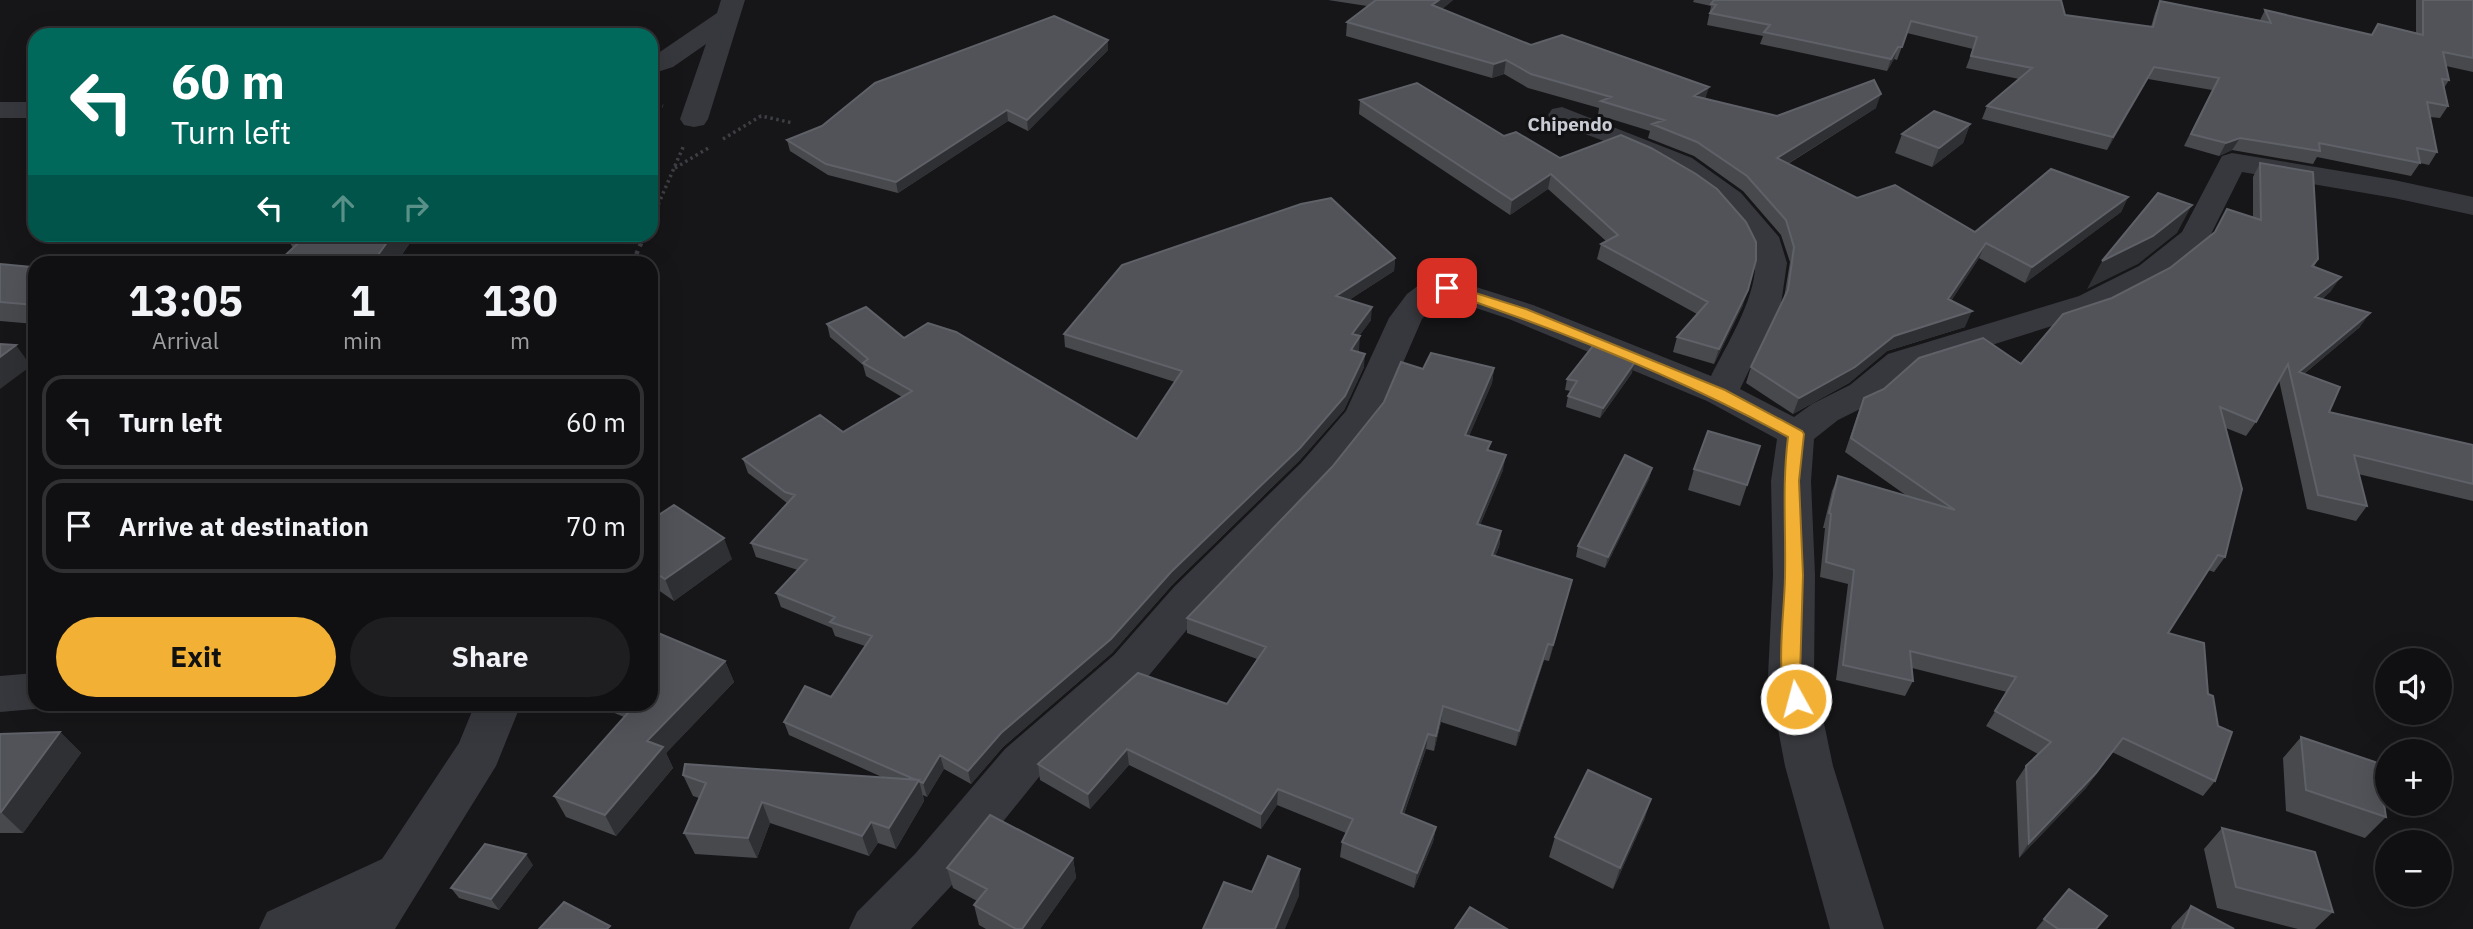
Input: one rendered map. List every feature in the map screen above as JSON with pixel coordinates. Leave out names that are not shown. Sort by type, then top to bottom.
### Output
[{"type":"street","points":[[658,64],[664,62],[730,9]]},
{"type":"street","points":[[694,119],[730,9]]},
{"type":"street","points":[[0,110],[28,110]]},
{"type":"street","points":[[1562,115],[1682,164],[1713,184],[1730,199],[1763,237],[1772,263],[1764,304],[1720,393]]},
{"type":"street","points":[[1857,929],[1809,766],[1791,676],[1794,575],[1791,481],[1796,434],[1825,412],[1863,393],[1900,362],[2091,303],[2150,274],[2195,236],[2232,162],[2394,189],[2473,206]]},
{"type":"street","points":[[876,929],[933,870],[1022,763],[1130,667],[1189,598],[1315,472],[1362,416],[1406,318],[1419,301],[1436,289],[1461,292],[1521,312],[1720,393],[1796,434]]},
{"type":"street","points":[[0,694],[28,692]]},
{"type":"street","points":[[368,929],[480,752],[495,711]]},
{"type":"street","points":[[286,929],[403,874]]},
{"type":"path","points":[[674,169],[761,116],[793,123]]},
{"type":"path","points":[[658,205],[694,119]]},
{"type":"building","points":[[1376,0],[1439,0],[1432,5],[1531,45],[1562,35],[1709,87],[1694,96],[1777,116],[1874,80],[1881,94],[1777,158],[1857,198],[1895,185],[1975,232],[2051,169],[2128,197],[2032,267],[1986,243],[1948,299],[1972,311],[1894,336],[1855,367],[1799,398],[1751,367],[1788,290],[1794,247],[1786,220],[1747,176],[1697,142],[1652,124],[1664,120],[1601,101],[1611,97],[1531,74],[1506,60],[1494,64],[1347,22]]},
{"type":"building","points":[[1714,0],[2061,0],[2065,15],[2153,27],[2160,1],[2271,23],[2265,10],[2372,35],[2378,24],[2423,35],[2423,0],[2473,0],[2473,58],[2443,52],[2449,80],[2442,79],[2448,106],[2427,102],[2437,152],[2417,148],[2420,163],[2319,143],[2320,151],[2240,138],[2226,143],[2191,134],[2219,78],[2154,67],[2113,137],[1987,106],[2032,68],[1971,56],[1977,37],[1911,21],[1902,47],[1898,47],[1891,59],[1764,32],[1770,25],[1710,13],[1716,5],[1711,4]]},
{"type":"building","points":[[1054,16],[1108,40],[1027,120],[1007,110],[896,182],[826,164],[787,140],[822,126],[875,83]]},
{"type":"building","points":[[1417,83],[1504,136],[1516,132],[1560,158],[1621,135],[1651,148],[1717,189],[1746,222],[1756,242],[1756,260],[1748,290],[1719,349],[1677,337],[1708,302],[1601,244],[1618,235],[1551,174],[1512,200],[1360,100]]},
{"type":"building","points":[[1934,111],[1970,124],[1939,148],[1902,134]]},
{"type":"building","points":[[2260,163],[2313,172],[2318,259],[2312,266],[2341,277],[2315,297],[2370,313],[2299,372],[2340,387],[2329,412],[2473,445],[2473,484],[2354,455],[2367,506],[2318,495],[2288,364],[2256,422],[2220,407],[2242,489],[2225,557],[2218,555],[2168,633],[2204,643],[2208,694],[2213,696],[2218,726],[2232,732],[2215,781],[2123,738],[2096,773],[2029,843],[2026,766],[2051,742],[1995,711],[2016,677],[1910,651],[1913,681],[1843,665],[1854,570],[1826,562],[1829,513],[1838,476],[1955,510],[1851,438],[1864,398],[1884,389],[1919,358],[1983,338],[2021,364],[2063,314],[2112,298],[2170,268],[2215,232],[2227,209],[2261,220]]},
{"type":"building","points":[[2158,193],[2192,205],[2153,236],[2102,261]]},
{"type":"building","points":[[1331,198],[1395,258],[1336,296],[1372,307],[1352,334],[1360,336],[1351,350],[1365,354],[1345,396],[1300,448],[1171,572],[1111,639],[1001,733],[968,771],[940,755],[923,783],[784,722],[805,686],[831,697],[872,636],[830,622],[835,617],[776,593],[807,560],[751,543],[795,495],[785,492],[743,459],[820,415],[843,432],[912,391],[863,363],[868,359],[827,324],[866,307],[904,338],[928,323],[956,332],[1137,439],[1182,371],[1064,334],[1122,265],[1301,204]]},
{"type":"building","points":[[299,242],[387,242],[377,256],[284,256]]},
{"type":"building","points":[[0,264],[28,267],[28,304],[0,302]]},
{"type":"building","points":[[0,344],[16,345],[0,357]]},
{"type":"building","points":[[1593,346],[1635,362],[1603,408],[1568,396],[1577,381],[1567,379]]},
{"type":"building","points":[[1431,353],[1494,368],[1465,435],[1491,442],[1487,450],[1506,455],[1477,524],[1501,531],[1492,555],[1572,580],[1553,645],[1548,644],[1519,731],[1443,706],[1436,736],[1428,734],[1401,813],[1436,827],[1417,873],[1342,842],[1353,819],[1278,789],[1261,814],[1127,749],[1088,794],[1038,764],[1138,673],[1227,704],[1266,647],[1187,618],[1332,467],[1384,402],[1401,362],[1423,369]]},
{"type":"building","points":[[1708,431],[1760,446],[1747,485],[1694,469]]},
{"type":"building","points":[[1625,455],[1652,468],[1608,557],[1578,546]]},
{"type":"building","points":[[674,505],[724,538],[665,579],[658,574],[658,515]]},
{"type":"building","points":[[658,633],[725,661],[647,741],[663,747],[605,815],[554,796],[630,711],[658,711]]},
{"type":"building","points":[[60,732],[1,812],[0,812],[0,734]]},
{"type":"building","points":[[2301,737],[2375,762],[2375,813],[2306,790]]},
{"type":"building","points":[[685,764],[919,780],[889,828],[871,822],[862,836],[762,802],[748,838],[684,833],[706,783],[683,775]]},
{"type":"building","points":[[1588,770],[1651,799],[1620,868],[1555,837]]},
{"type":"building","points":[[990,815],[1073,858],[1022,929],[1016,929],[974,905],[987,889],[947,868]]},
{"type":"building","points":[[2222,828],[2315,852],[2333,912],[2236,887]]},
{"type":"building","points":[[485,844],[526,854],[491,899],[451,888]]},
{"type":"building","points":[[1268,856],[1300,869],[1275,929],[1203,929],[1224,882],[1252,892]]},
{"type":"building","points":[[2069,889],[2107,916],[2096,929],[2058,929],[2044,919]]},
{"type":"building","points":[[564,902],[610,926],[607,929],[539,929]]},
{"type":"building","points":[[2191,906],[2234,929],[2182,929]]},
{"type":"building","points":[[1470,907],[1507,929],[1455,929]]},
{"type":"district","name":"Chipendo","points":[[1570,124]]},
{"type":"route","points":[[1447,288],[1521,312],[1720,393],[1796,434],[1791,481],[1794,575],[1791,676],[1796,699]]}]
